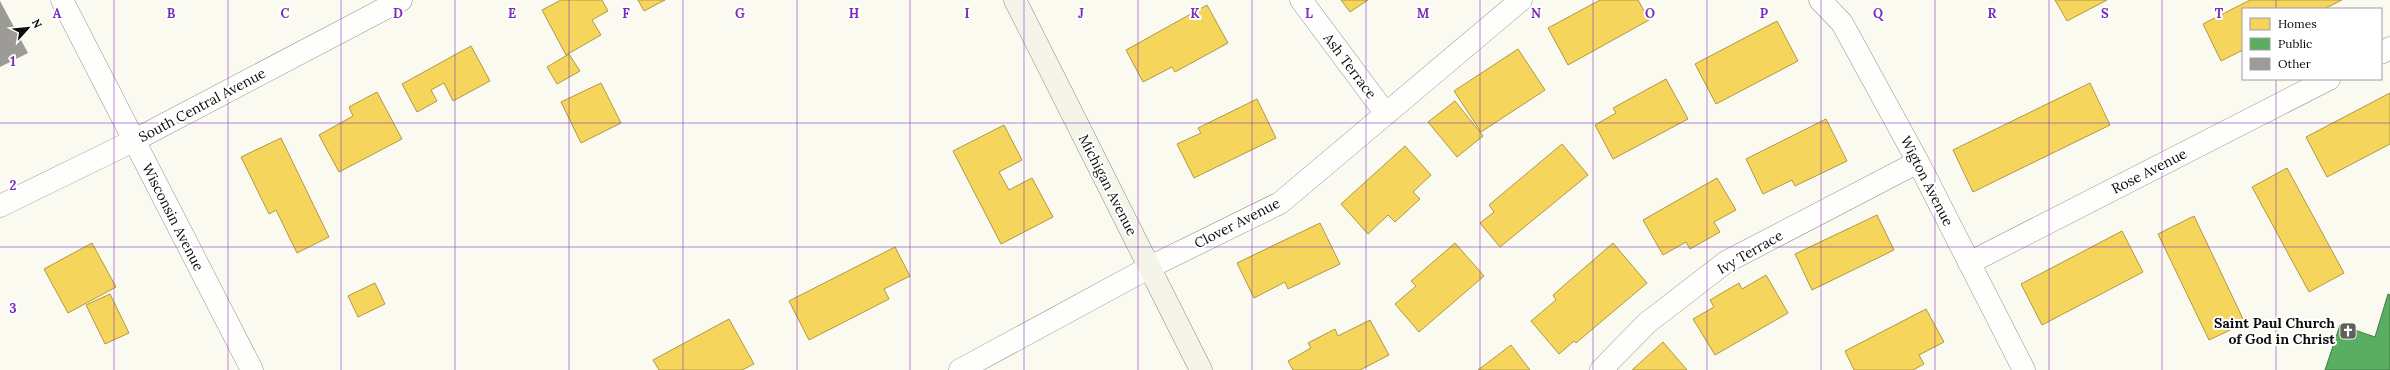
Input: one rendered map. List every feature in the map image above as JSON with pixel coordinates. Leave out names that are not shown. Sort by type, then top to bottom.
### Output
[{"type":"main road","name":"Michigan Avenue","points":[[1015,0],[1201,370]]},
{"type":"street","name":"Wisconsin Avenue","points":[[62,0],[252,370]]},
{"type":"street","name":"South Central Avenue","points":[[0,206],[133,140],[401,0]]},
{"type":"street","name":"Ash Terrace","points":[[1301,0],[1386,114]]},
{"type":"street","name":"Clover Avenue","points":[[960,370],[1150,267],[1280,203],[1521,0]]},
{"type":"street","name":"Wigton Avenue","points":[[1820,0],[1842,23],[1918,162],[2024,370]]},
{"type":"street","name":"Rose Avenue","points":[[1969,263],[2327,80]]},
{"type":"street","name":"Ivy Terrace","points":[[1601,370],[1647,323],[1726,262],[1918,162]]},
{"type":"building: Homes","points":[[561,0],[602,0],[608,11],[592,20],[601,35],[566,55],[542,10]]},
{"type":"building: Homes","points":[[638,0],[665,0],[644,11]]},
{"type":"building: Homes","points":[[1341,0],[1368,0],[1350,12]]},
{"type":"building: Homes","points":[[1600,0],[1638,0],[1649,20],[1568,65],[1548,28]]},
{"type":"building: Homes","points":[[2055,0],[2107,0],[2067,21]]},
{"type":"building: Homes","points":[[2250,0],[2342,0],[2326,8],[2242,8],[2242,50],[2221,61],[2203,24]]},
{"type":"building: Homes","points":[[1207,5],[1228,43],[1175,72],[1172,67],[1143,82],[1126,50]]},
{"type":"building: Homes","points":[[1777,21],[1798,61],[1716,104],[1695,64]]},
{"type":"building: Homes","points":[[471,46],[490,81],[453,101],[444,83],[431,90],[437,101],[417,112],[402,84]]},
{"type":"building: Homes","points":[[1518,49],[1545,90],[1481,132],[1454,91]]},
{"type":"building: Homes","points":[[569,54],[580,71],[557,84],[547,67]]},
{"type":"building: Homes","points":[[1666,79],[1688,119],[1613,159],[1595,125],[1616,113],[1613,108]]},
{"type":"building: Homes","points":[[601,83],[621,123],[581,143],[561,102]]},
{"type":"building: Homes","points":[[2090,83],[2110,125],[1973,192],[1953,150]]},
{"type":"building: Homes","points":[[377,92],[402,139],[339,172],[319,135],[353,116],[349,107]]},
{"type":"building: Homes","points":[[2390,93],[2390,144],[2327,177],[2306,137]]},
{"type":"building: Homes","points":[[1257,99],[1276,138],[1194,178],[1177,144],[1201,133],[1198,128]]},
{"type":"building: Homes","points":[[1455,101],[1483,136],[1457,157],[1428,122]]},
{"type":"building: Homes","points":[[1826,119],[1847,161],[1795,186],[1792,180],[1763,194],[1746,159]]},
{"type":"building: Homes","points":[[1004,125],[1022,160],[999,172],[1009,190],[1032,178],[1053,217],[1001,244],[953,151]]},
{"type":"building: Homes","points":[[281,138],[329,237],[297,253],[276,210],[269,214],[241,157]]},
{"type":"building: Homes","points":[[1562,144],[1588,175],[1500,247],[1480,223],[1494,212],[1489,205]]},
{"type":"building: Homes","points":[[1405,146],[1431,175],[1413,192],[1420,199],[1395,222],[1388,215],[1368,234],[1341,204]]},
{"type":"building: Homes","points":[[2287,168],[2344,273],[2309,292],[2252,187]]},
{"type":"building: Homes","points":[[1717,178],[1736,210],[1714,222],[1720,232],[1690,249],[1686,242],[1663,255],[1643,220]]},
{"type":"building: Homes","points":[[1877,215],[1894,250],[1812,290],[1795,254]]},
{"type":"building: Homes","points":[[2194,216],[2245,323],[2209,340],[2158,234]]},
{"type":"building: Homes","points":[[1320,223],[1340,264],[1288,289],[1285,282],[1254,298],[1237,263]]},
{"type":"building: Homes","points":[[2122,231],[2143,272],[2042,325],[2021,284]]},
{"type":"building: Homes","points":[[92,243],[116,287],[68,313],[44,269]]},
{"type":"building: Homes","points":[[1455,243],[1484,276],[1419,332],[1395,304],[1416,286],[1411,281]]},
{"type":"building: Homes","points":[[1613,243],[1647,283],[1576,343],[1574,341],[1559,354],[1531,321],[1556,300],[1553,295]]},
{"type":"building: Homes","points":[[895,247],[910,276],[884,289],[889,299],[809,340],[789,301]]},
{"type":"building: Homes","points":[[1766,275],[1788,313],[1715,355],[1693,319],[1714,307],[1710,300],[1739,283],[1742,289]]},
{"type":"building: Homes","points":[[375,283],[385,304],[358,317],[348,296]]},
{"type":"building: Homes","points":[[110,294],[129,333],[105,344],[86,305]]},
{"type":"building: Homes","points":[[1926,309],[1944,342],[1919,355],[1924,364],[1913,370],[1854,370],[1845,351]]},
{"type":"building: Homes","points":[[729,319],[754,364],[742,370],[659,370],[653,360]]},
{"type":"building: Homes","points":[[1370,320],[1389,355],[1360,370],[1293,370],[1288,361],[1311,348],[1308,343],[1335,329],[1338,336]]},
{"type":"building: Homes","points":[[1663,342],[1687,370],[1632,370]]},
{"type":"building: Homes","points":[[1511,345],[1530,370],[1478,370]]},
{"type":"building: Public","name":"Saint Paul Church of God in Christ","points":[[2388,294],[2390,295],[2390,370],[2325,370],[2340,325],[2375,337]]},
{"type":"building: Other","points":[[0,1],[28,53],[0,67]]},
{"type":"place","name":"Saint Paul Church of God in Christ","points":[[2348,331]]}]
